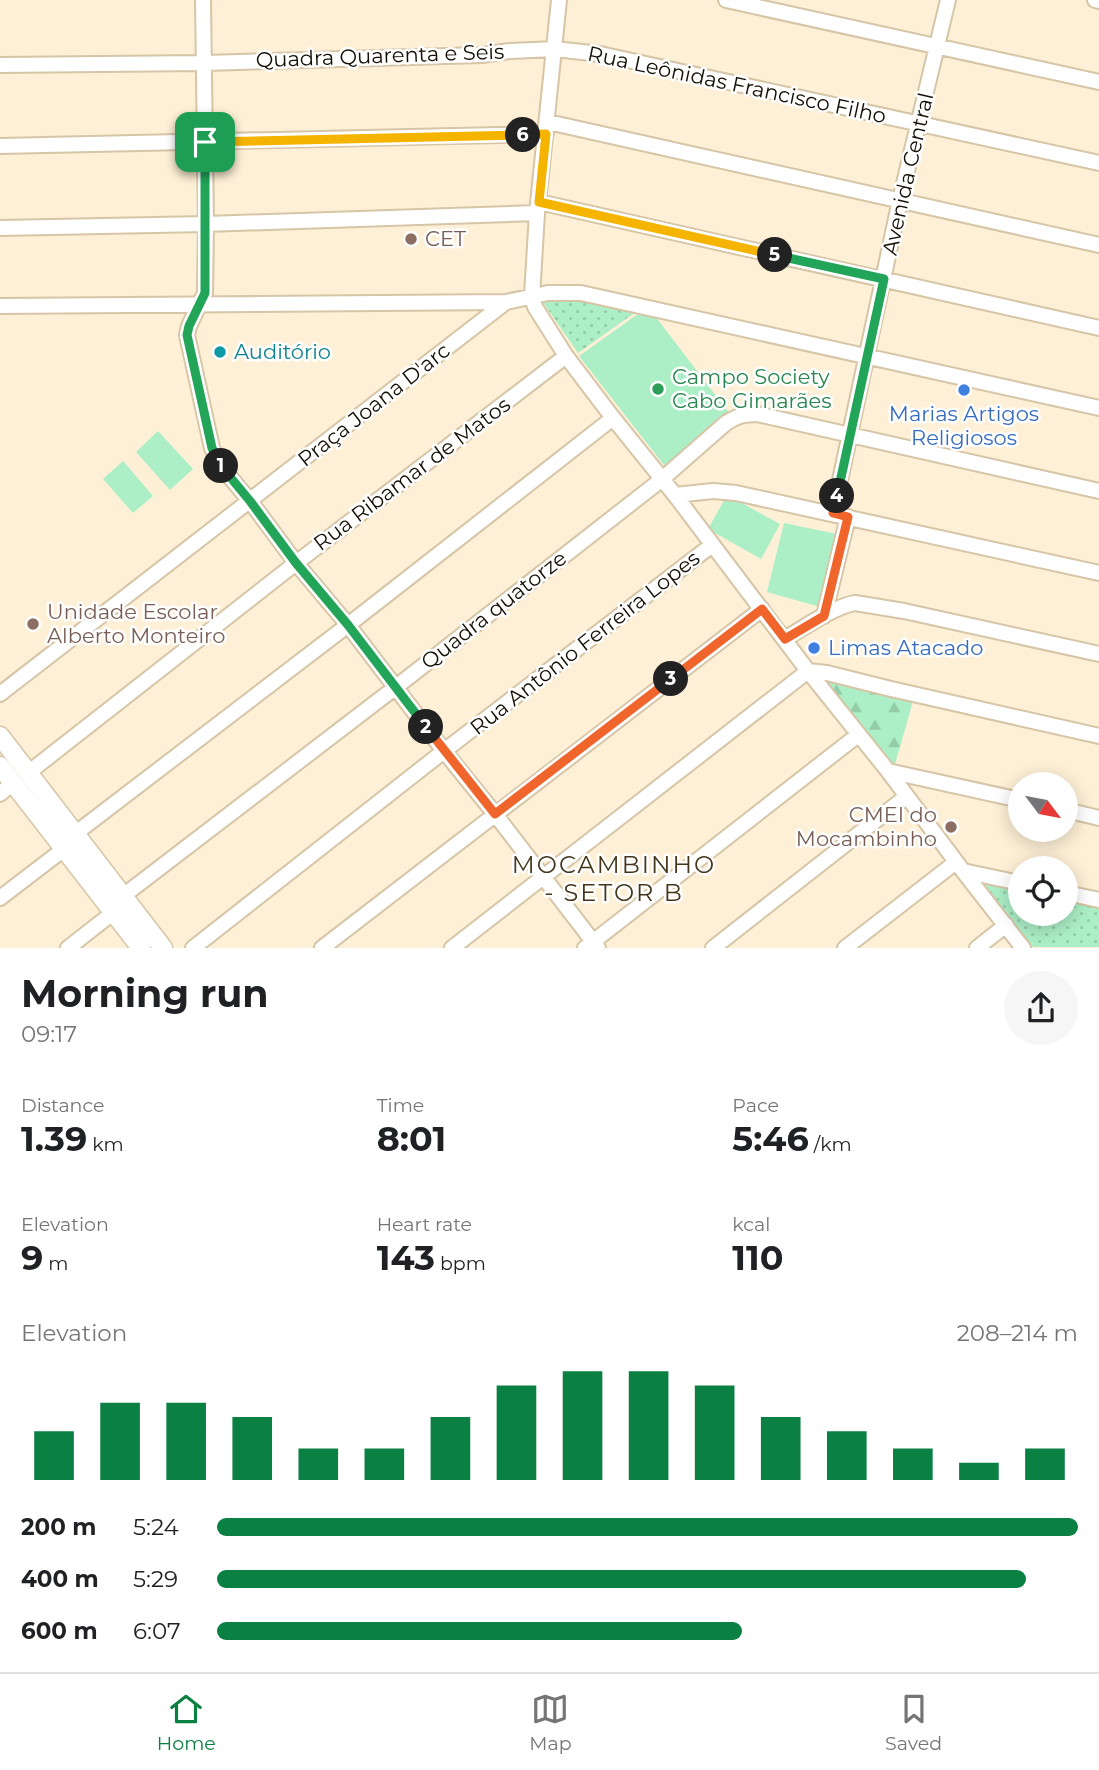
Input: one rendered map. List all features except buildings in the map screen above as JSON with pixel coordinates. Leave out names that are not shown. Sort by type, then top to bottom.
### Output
[{"type":"main road","points":[[0,736],[14,784],[76,833],[94,873],[118,904],[163,947]]},
{"type":"main road","points":[[0,766],[64,849],[94,873]]},
{"type":"main road","points":[[118,904],[141,947]]},
{"type":"street","points":[[202,0],[205,293],[187,335],[212,448],[219,464],[495,814],[592,945],[858,735]]},
{"type":"street","points":[[559,0],[538,208],[532,296],[536,307],[566,356],[613,418],[1023,947]]},
{"type":"street","points":[[726,0],[1099,82]]},
{"type":"street","name":"Avenida Central","points":[[833,513],[900,200],[948,0]]},
{"type":"street","name":"Quadra Quarenta e Seis","points":[[0,65],[204,63],[482,55],[555,49]]},
{"type":"street","name":"Rua Leônidas Francisco Filho","points":[[555,49],[600,54],[1099,163]]},
{"type":"street","points":[[0,146],[205,142],[547,128],[900,200],[1099,245]]},
{"type":"street","points":[[0,228],[206,224],[538,208],[884,279],[1099,327]]},
{"type":"street","points":[[0,306],[506,302],[563,292],[581,293],[1099,408]]},
{"type":"street","name":"Praça Joana D'arc","points":[[0,694],[506,302]]},
{"type":"street","name":"Rua Ribamar de Matos","points":[[14,784],[566,356]]},
{"type":"street","name":"Quadra quatorze","points":[[68,947],[118,904],[662,480],[735,417],[757,414],[850,436]]},
{"type":"street","points":[[76,833],[613,418]]},
{"type":"street","points":[[850,436],[1099,491]]},
{"type":"street","points":[[675,495],[713,491],[736,493],[1099,573]]},
{"type":"street","points":[[824,616],[848,517]]},
{"type":"street","name":"Rua Antônio Ferreira Lopes","points":[[193,947],[712,545]]},
{"type":"street","points":[[785,639],[853,603],[881,606],[1099,654]]},
{"type":"street","points":[[322,947],[762,609]]},
{"type":"street","points":[[452,947],[808,671],[827,673],[891,690],[1099,736]]},
{"type":"street","points":[[888,771],[1008,797]]},
{"type":"street","points":[[713,947],[907,796]]},
{"type":"street","points":[[1078,813],[1099,818]]},
{"type":"street","points":[[0,898],[64,849]]},
{"type":"street","points":[[959,866],[1008,880]]},
{"type":"street","points":[[845,947],[959,866]]},
{"type":"street","points":[[1078,896],[1099,900]]},
{"type":"street","points":[[977,947],[1006,925]]},
{"type":"green space","points":[[583,299],[636,312],[578,353],[542,301]]},
{"type":"green space","name":"Campo Society Cabo Gimarães","points":[[638,314],[655,316],[730,414],[667,469],[579,356]]},
{"type":"green space","points":[[158,431],[193,469],[170,490],[136,452]]},
{"type":"green space","points":[[123,461],[153,496],[133,513],[103,479]]},
{"type":"green space","points":[[727,495],[780,524],[761,559],[708,529]]},
{"type":"green space","points":[[784,523],[837,534],[820,607],[767,592]]},
{"type":"green space","points":[[825,681],[913,701],[894,768]]},
{"type":"green space","points":[[982,881],[1008,886],[1008,915]]},
{"type":"green space","points":[[1078,902],[1099,906],[1099,947],[1033,947],[1017,926],[1078,926]]},
{"type":"place","name":"CET","points":[[411,239]]},
{"type":"place","name":"Auditório","points":[[220,352]]},
{"type":"place","name":"Campo Society Cabo Gimarães","points":[[658,389]]},
{"type":"place","name":"Marias Artigos Religiosos","points":[[964,390]]},
{"type":"place","name":"Unidade Escolar Alberto Monteiro","points":[[33,624]]},
{"type":"place","name":"Limas Atacado","points":[[814,648]]},
{"type":"place","name":"CMEI do Mocambinho","points":[[951,827]]},
{"type":"district","name":"MOCAMBINHO - SETOR B","points":[[614,879]]},
{"type":"route","points":[[546,134],[539,202],[884,279],[833,513],[848,517],[824,616],[785,639],[762,609],[495,814],[227,475],[214,453],[187,335],[205,293],[205,142],[546,134]]}]
